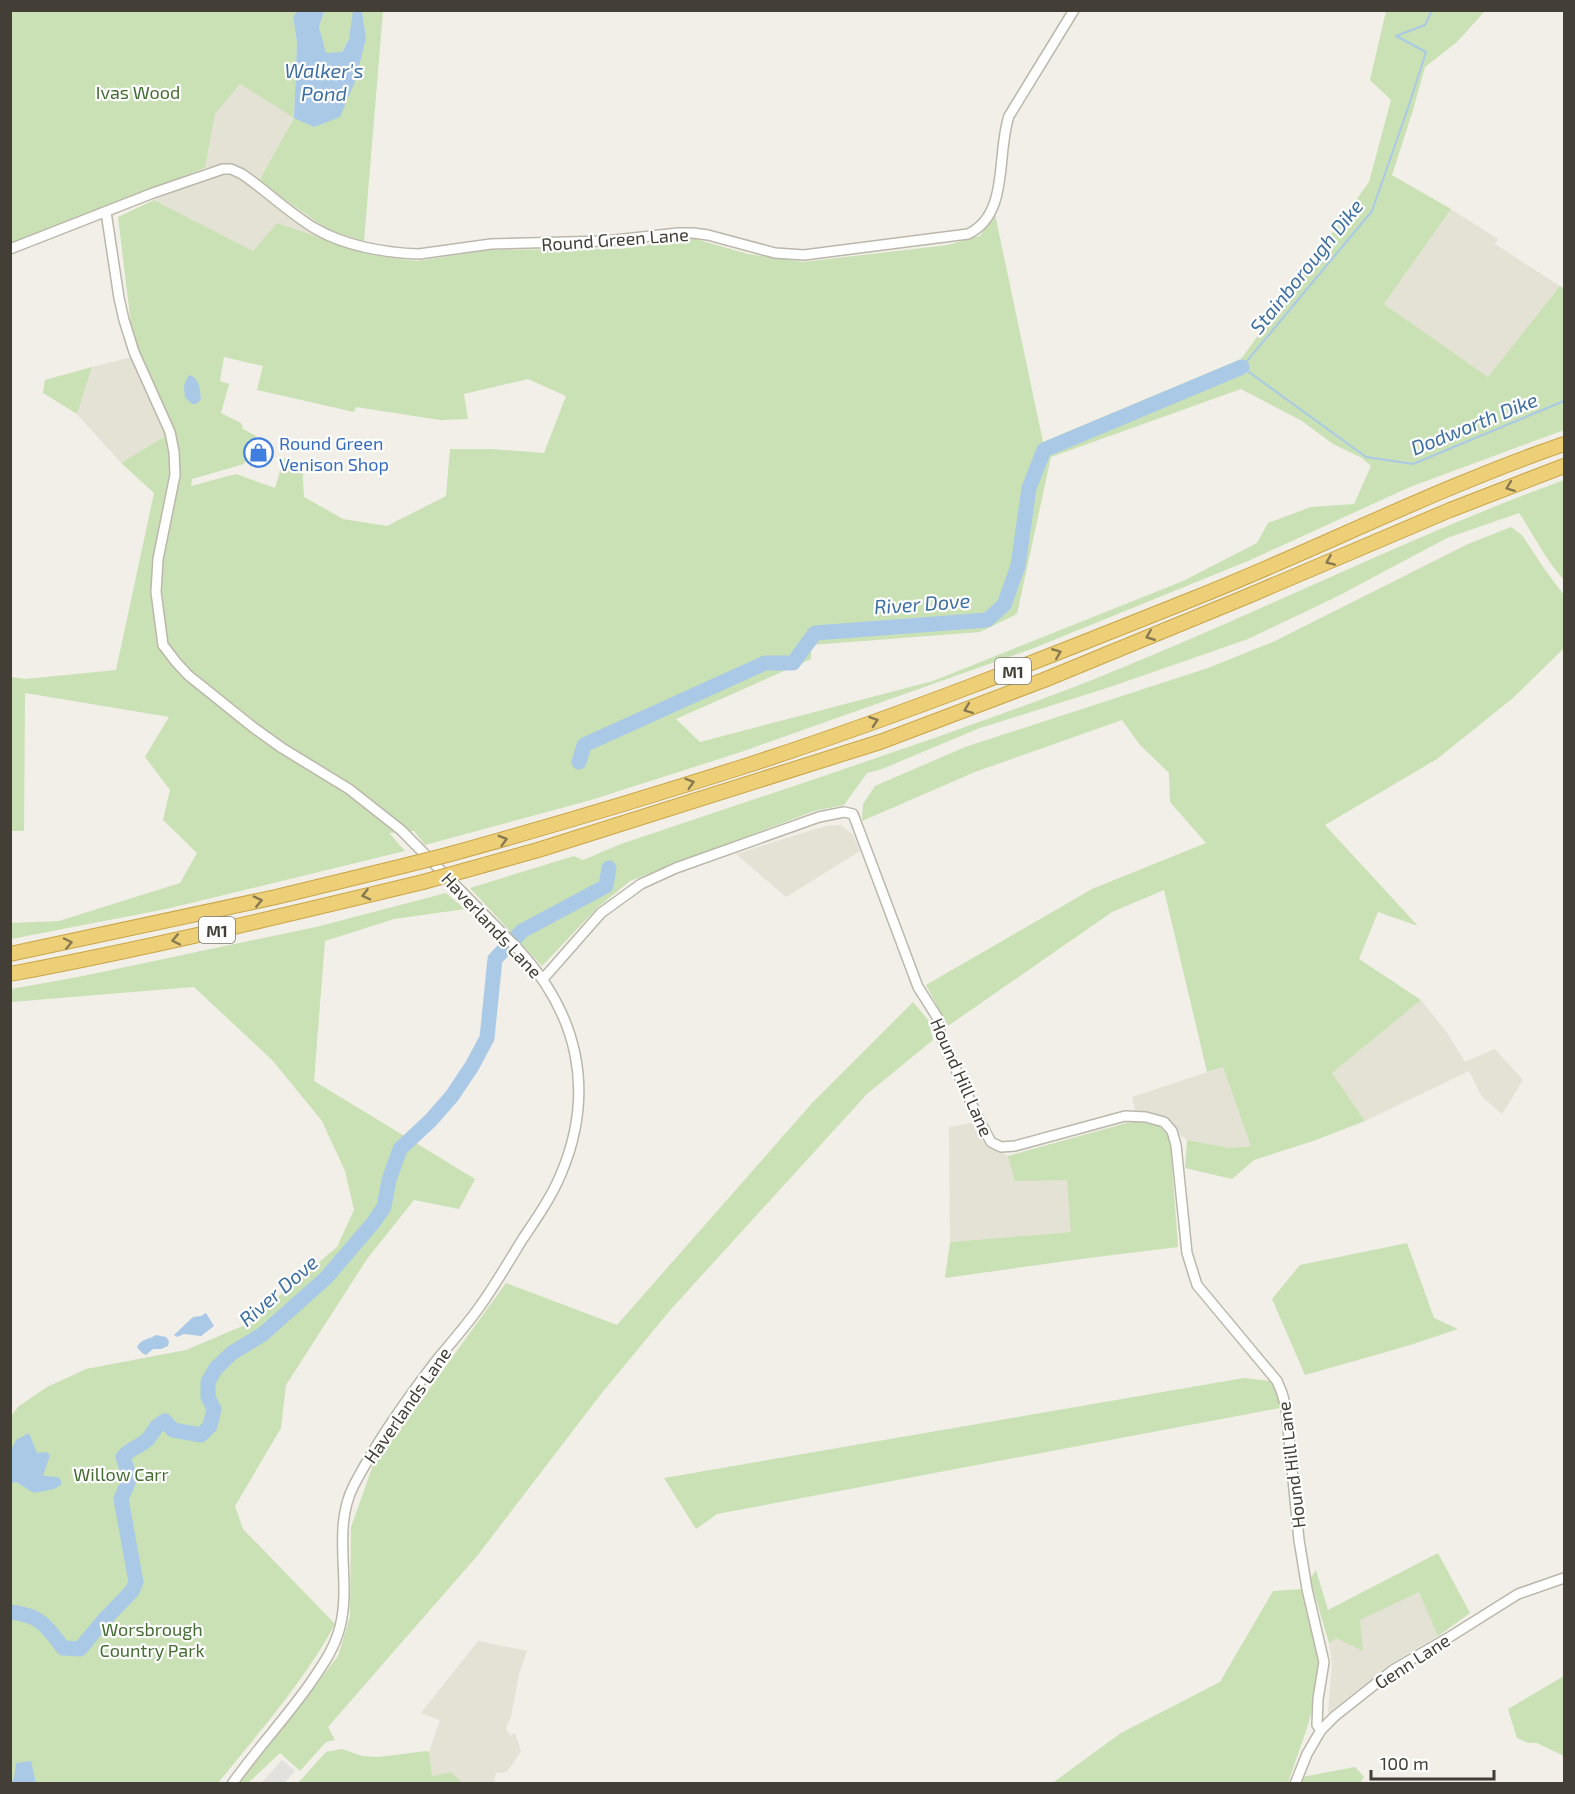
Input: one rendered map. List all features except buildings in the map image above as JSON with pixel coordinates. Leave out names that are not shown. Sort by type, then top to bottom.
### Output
[{"type":"highway","name":"M1","points":[[10,954],[241,905],[447,855],[538,830],[741,767],[1009,672],[1207,594],[1433,494],[1564,444]]},
{"type":"highway","name":"M1","points":[[10,974],[280,917],[423,882],[538,850],[880,742],[1054,675],[1450,510],[1564,466]]},
{"type":"street","name":"Round Green Lane","points":[[106,212],[214,171],[231,169],[242,174],[323,233],[353,243],[407,254],[491,244],[606,241],[686,233],[708,235],[775,253],[804,255],[968,234],[983,225],[995,202],[1005,127],[1009,116],[1074,10]]},
{"type":"street","points":[[10,249],[106,212]]},
{"type":"street","name":"Haverlands Lane","points":[[106,212],[124,320],[134,352],[170,432],[174,452],[175,475],[160,550],[156,592],[163,645],[188,675],[254,728],[349,789],[401,830],[518,949],[553,994],[567,1024],[577,1067],[579,1091],[577,1124],[573,1141],[561,1175],[549,1199],[478,1310],[383,1435],[352,1488],[344,1519],[342,1543],[344,1607],[332,1651],[299,1699],[232,1784]]},
{"type":"street","name":"Hound Hill Lane","points":[[543,979],[601,913],[641,884],[676,868],[819,817],[844,812],[853,814],[922,994],[937,1017],[941,1037],[991,1143],[1001,1147],[1015,1146],[1125,1116],[1146,1117],[1164,1122],[1172,1131],[1176,1145],[1187,1252],[1197,1285],[1276,1380],[1286,1408],[1299,1540],[1307,1589],[1324,1662],[1317,1725],[1321,1730]]},
{"type":"street","name":"Genn Lane","points":[[1295,1784],[1307,1754],[1321,1730],[1393,1670],[1518,1594],[1564,1578]]},
{"type":"shaded area","points":[[240,84],[294,118],[259,181],[246,171],[230,164],[205,168],[215,114]]},
{"type":"shaded area","points":[[227,174],[247,183],[325,240],[277,223],[253,251],[154,200],[208,178]]},
{"type":"shaded area","points":[[1451,209],[1498,239],[1495,244],[1560,286],[1488,377],[1384,304]]},
{"type":"shaded area","points":[[132,357],[156,406],[164,437],[121,463],[77,414],[92,367]]},
{"type":"shaded area","points":[[841,825],[853,835],[860,851],[786,897],[736,854],[825,826]]},
{"type":"shaded area","points":[[1421,1000],[1448,1034],[1465,1062],[1495,1049],[1523,1080],[1502,1114],[1482,1097],[1469,1071],[1365,1121],[1332,1073]]},
{"type":"shaded area","points":[[1223,1067],[1252,1146],[1230,1148],[1187,1140],[1168,1120],[1135,1110],[1132,1097]]},
{"type":"shaded area","points":[[1134,1121],[1159,1126],[1178,1247],[1071,1232],[950,1242],[949,1127],[972,1123],[986,1146],[1008,1156]]},
{"type":"shaded area","points":[[1420,1591],[1438,1636],[1390,1664],[1328,1713],[1332,1664],[1329,1643],[1360,1620]]},
{"type":"shaded area","points":[[478,1641],[527,1651],[519,1674],[511,1717],[506,1728],[510,1736],[515,1733],[521,1751],[507,1772],[496,1773],[494,1783],[463,1783],[451,1772],[432,1776],[429,1752],[440,1720],[421,1713]]},
{"type":"shaded area","points":[[282,1760],[295,1771],[284,1783],[261,1783]]},
{"type":"green space","name":"Ivas Wood","points":[[11,11],[298,11],[293,17],[297,42],[294,118],[240,84],[215,114],[205,168],[11,243]]},
{"type":"green space","points":[[354,11],[349,39],[341,53],[325,54],[319,27],[324,12]]},
{"type":"green space","points":[[362,11],[383,11],[364,241],[328,230],[259,181],[294,118],[366,38]]},
{"type":"green space","points":[[1386,11],[1485,11],[1457,42],[1425,67],[1392,175],[1451,209],[1384,304],[1488,377],[1560,286],[1564,289],[1564,430],[1410,487],[1248,561],[1034,648],[741,752],[591,800],[425,845],[414,831],[389,833],[405,851],[166,909],[11,939],[10,923],[59,921],[180,883],[197,853],[163,820],[170,790],[145,757],[169,717],[25,693],[24,831],[11,831],[11,677],[25,679],[116,670],[154,493],[121,463],[164,437],[156,406],[132,357],[131,324],[118,217],[154,200],[253,251],[277,223],[371,255],[417,261],[489,250],[621,249],[692,238],[748,254],[803,262],[948,245],[980,236],[995,214],[1043,442],[1241,359],[1369,182],[1391,100],[1370,80]],"holes":[[[224,357],[263,366],[257,390],[354,412],[356,407],[440,420],[468,419],[464,394],[528,379],[566,396],[544,453],[450,449],[446,496],[387,526],[343,519],[304,497],[302,461],[284,458],[275,488],[236,474],[191,486],[192,479],[244,464],[256,436],[243,429],[241,423],[221,413],[229,384],[220,381]],[[1241,389],[1302,421],[1333,444],[1362,458],[1371,466],[1354,504],[1311,507],[1268,523],[1257,543],[1183,581],[933,681],[700,742],[676,719],[811,659],[811,645],[980,632],[1017,614],[1051,457]]]},
{"type":"green space","points":[[92,367],[77,414],[43,393],[45,380]]},
{"type":"green space","points":[[1564,480],[1564,580],[1519,513],[1447,538],[1338,596],[1248,639],[1110,687],[980,728],[882,769],[867,773],[844,805],[814,811],[630,881],[597,908],[542,966],[470,888],[574,856],[583,860],[621,844],[968,726],[1082,684],[1203,634],[1442,528]]},
{"type":"green space","points":[[1511,527],[1522,535],[1564,595],[1564,648],[1513,698],[1437,759],[1325,825],[1418,926],[1378,912],[1359,959],[1421,1000],[1332,1073],[1365,1121],[1254,1160],[1232,1179],[1185,1168],[1187,1140],[1230,1148],[1251,1146],[1223,1067],[1207,1072],[1164,890],[1112,912],[948,1026],[926,985],[1092,889],[1206,843],[1170,802],[1169,773],[1140,745],[1122,720],[975,772],[862,821],[863,804],[875,786],[965,747],[1208,668],[1275,641],[1468,544]]},
{"type":"green space","name":"Willow Carr","points":[[446,893],[465,909],[394,919],[325,941],[314,1081],[475,1179],[459,1209],[414,1200],[367,1259],[286,1385],[281,1428],[235,1506],[243,1529],[335,1624],[295,1687],[218,1783],[11,1783],[10,1417],[19,1406],[47,1387],[86,1369],[186,1350],[245,1325],[337,1247],[354,1210],[345,1171],[322,1121],[273,1061],[194,987],[11,1002],[11,989],[316,927]]},
{"type":"green space","points":[[913,1002],[928,1020],[933,1040],[867,1094],[672,1308],[601,1394],[477,1556],[328,1727],[335,1740],[326,1742],[300,1771],[280,1753],[248,1783],[241,1783],[338,1656],[350,1617],[351,1527],[372,1468],[506,1283],[617,1325],[813,1102]]},
{"type":"green space","points":[[1134,1121],[1159,1126],[1170,1137],[1178,1247],[945,1278],[950,1242],[1071,1232],[1067,1180],[1015,1181],[1008,1156]]},
{"type":"green space","points":[[1407,1243],[1434,1318],[1458,1329],[1305,1375],[1272,1299],[1300,1265]]},
{"type":"green space","points":[[1244,1378],[1271,1381],[1279,1395],[1280,1408],[717,1514],[696,1529],[664,1478]]},
{"type":"green space","points":[[1438,1553],[1470,1613],[1438,1636],[1419,1592],[1360,1620],[1363,1651],[1336,1638],[1329,1643],[1310,1579],[1316,1570],[1328,1610]]},
{"type":"green space","points":[[1303,1589],[1320,1661],[1316,1695],[1288,1783],[1051,1784],[1121,1733],[1220,1682],[1273,1591]]},
{"type":"green space","points":[[1564,1676],[1564,1756],[1537,1743],[1528,1743],[1517,1738],[1508,1709]]},
{"type":"green space","points":[[342,1749],[362,1756],[378,1757],[426,1751],[429,1752],[432,1776],[451,1772],[463,1783],[298,1783],[326,1752]]},
{"type":"green space","points":[[1355,1767],[1364,1777],[1360,1783],[1300,1784],[1302,1777]]},
{"type":"water","name":"Walker's Pond","points":[[298,10],[330,11],[324,12],[319,27],[326,53],[342,52],[349,39],[353,11],[362,11],[366,38],[356,79],[340,117],[314,127],[294,118],[297,42],[293,17]]},
{"type":"water","points":[[189,375],[195,379],[200,388],[201,400],[196,404],[192,404],[185,397],[184,385]]},
{"type":"water","points":[[206,1313],[214,1326],[201,1336],[184,1334],[177,1337],[174,1335],[193,1317]]},
{"type":"water","points":[[156,1335],[166,1337],[169,1341],[168,1346],[153,1349],[146,1355],[142,1353],[137,1347],[139,1344]]},
{"type":"water","points":[[29,1433],[37,1453],[46,1452],[50,1455],[43,1476],[58,1477],[61,1485],[54,1489],[34,1493],[16,1482],[11,1483],[11,1450],[16,1440]]},
{"type":"water","points":[[31,1761],[36,1783],[11,1783],[16,1763]]},
{"type":"waterway","name":"Stainborough Dike","points":[[1432,10],[1425,25],[1396,36],[1426,52],[1372,211],[1242,367],[1366,457],[1413,464],[1564,401]]},
{"type":"waterway","name":"River Dove","points":[[579,762],[584,745],[765,663],[793,663],[815,633],[987,620],[1004,605],[1018,566],[1029,488],[1044,450],[1242,367]]},
{"type":"waterway","name":"River Dove","points":[[10,1612],[29,1616],[42,1623],[63,1648],[80,1649],[132,1591],[136,1582],[121,1499],[130,1478],[123,1457],[145,1442],[156,1427],[165,1421],[173,1430],[201,1435],[210,1426],[214,1409],[208,1397],[208,1382],[216,1368],[232,1353],[263,1334],[326,1278],[373,1223],[384,1207],[389,1180],[400,1149],[431,1120],[452,1096],[472,1066],[487,1038],[495,959],[522,931],[606,886],[609,868]]},
{"type":"place","name":"Round Green Venison Shop","points":[[258,453]]},
{"type":"water label","name":"Dodworth Dike","points":[[1474,423]]},
{"type":"park label","name":"Worsbrough Country Park","points":[[152,1639]]}]
